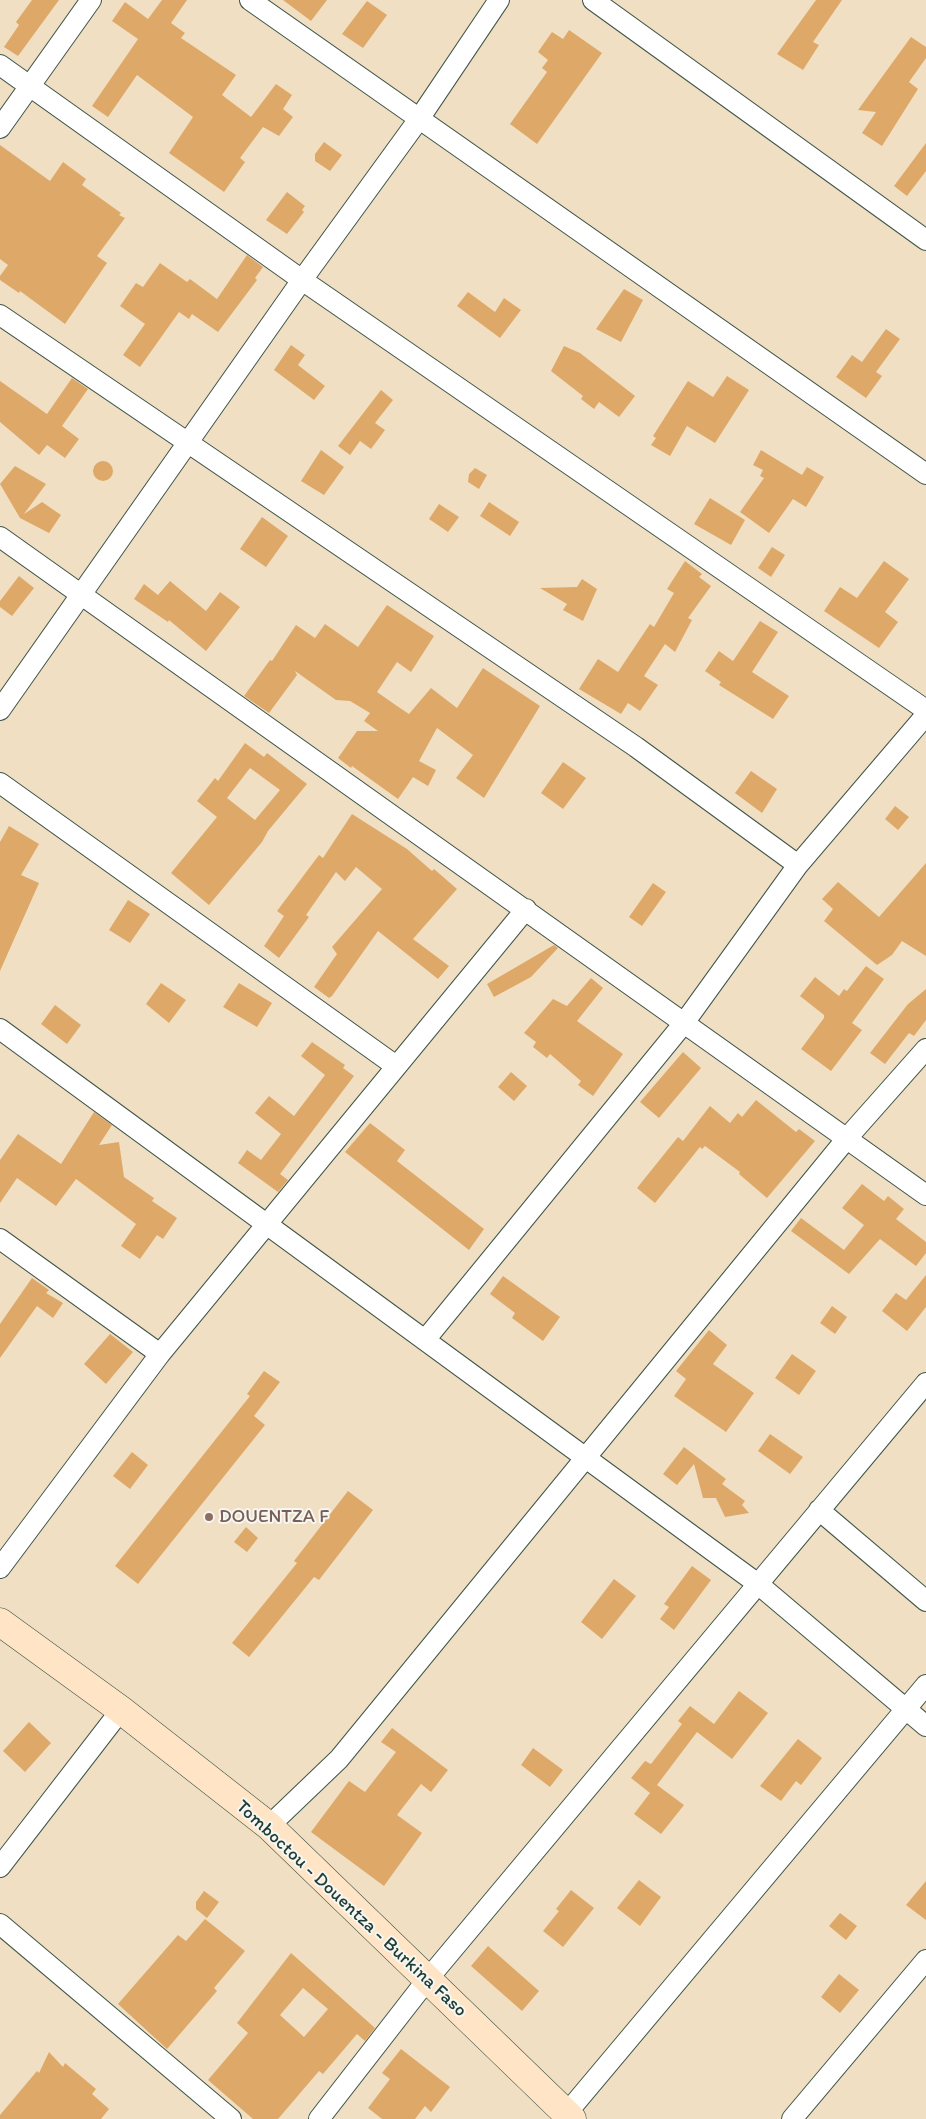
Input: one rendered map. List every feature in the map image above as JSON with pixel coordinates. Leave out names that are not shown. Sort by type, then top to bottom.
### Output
[{"type":"main road","name":"Tomboctou - Douentza - Burkina Faso","points":[[0,1622],[121,1710],[269,1826],[569,2116]]},
{"type":"street","points":[[0,128],[91,0]]},
{"type":"street","points":[[250,0],[926,474]]},
{"type":"street","points":[[0,710],[302,280],[419,119],[499,0]]},
{"type":"street","points":[[593,0],[926,240]]},
{"type":"street","points":[[0,65],[302,280],[926,710]]},
{"type":"street","points":[[0,315],[636,747],[798,865]]},
{"type":"street","points":[[0,537],[926,1194]]},
{"type":"street","points":[[425,1340],[684,1023],[798,865],[926,715]]},
{"type":"street","points":[[0,783],[396,1066]]},
{"type":"street","points":[[0,1568],[160,1354],[526,909]]},
{"type":"street","points":[[0,1029],[758,1584],[926,1726]]},
{"type":"street","points":[[269,1826],[339,1759],[848,1138],[926,1049]]},
{"type":"street","points":[[0,1239],[160,1354]]},
{"type":"street","points":[[319,2119],[427,1980],[926,1383]]},
{"type":"street","points":[[819,1510],[926,1601]]},
{"type":"street","points":[[569,2116],[926,1686]]},
{"type":"street","points":[[0,1867],[121,1710]]},
{"type":"street","points":[[0,1924],[231,2119]]},
{"type":"street","points":[[792,2119],[926,1960]]},
{"type":"building","points":[[32,0],[59,0],[18,56],[4,47],[19,25],[16,22]]},
{"type":"building","points":[[162,0],[187,0],[171,23],[185,33],[181,38],[236,75],[222,95],[251,117],[276,84],[292,95],[283,109],[293,117],[279,136],[263,127],[240,158],[245,162],[224,192],[169,153],[193,117],[137,75],[108,117],[92,106],[138,39],[112,21],[125,2],[148,19]]},
{"type":"building","points":[[283,0],[327,0],[311,21]]},
{"type":"building","points":[[816,0],[842,0],[813,42],[819,45],[803,70],[777,54]]},
{"type":"building","points":[[367,1],[387,15],[363,48],[342,34]]},
{"type":"building","points":[[569,30],[602,53],[537,144],[510,124],[547,72],[542,68],[548,60],[538,52],[552,32],[563,39]]},
{"type":"building","points":[[911,37],[926,47],[926,58],[909,82],[918,89],[882,146],[862,133],[876,112],[858,110]]},
{"type":"building","points":[[324,142],[342,155],[330,171],[315,161],[315,154]]},
{"type":"building","points":[[926,143],[926,171],[907,196],[894,186]]},
{"type":"building","points":[[0,145],[50,181],[63,162],[86,179],[82,185],[121,213],[119,215],[125,218],[97,256],[107,263],[65,324],[20,291],[19,293],[0,280],[0,276],[8,265],[0,259]]},
{"type":"building","points":[[287,192],[305,206],[302,210],[304,212],[287,234],[266,220]]},
{"type":"building","points":[[247,255],[263,267],[255,278],[257,280],[218,332],[192,314],[189,319],[179,312],[140,367],[123,355],[145,324],[120,306],[136,283],[143,287],[160,263],[187,282],[190,279],[217,299]]},
{"type":"building","points":[[624,289],[643,300],[621,342],[596,329]]},
{"type":"building","points":[[468,292],[495,312],[504,298],[521,310],[500,338],[457,306]]},
{"type":"building","points":[[886,329],[900,339],[876,372],[882,376],[866,398],[836,377],[852,355],[862,362]]},
{"type":"building","points":[[291,345],[305,355],[298,365],[325,386],[314,400],[274,370]]},
{"type":"building","points":[[564,346],[580,353],[635,396],[619,417],[599,402],[594,409],[581,399],[583,396],[551,371]]},
{"type":"building","points":[[727,376],[749,390],[715,443],[687,426],[670,456],[651,445],[656,438],[653,436],[688,381],[713,397]]},
{"type":"building","points":[[72,378],[88,389],[62,426],[79,439],[65,458],[47,445],[39,455],[0,422],[0,381],[47,414]]},
{"type":"building","points":[[381,390],[393,400],[375,423],[385,430],[371,449],[360,441],[350,455],[338,446]]},
{"type":"building","points":[[321,450],[344,467],[324,495],[301,481]]},
{"type":"building","points":[[761,450],[802,475],[807,467],[824,477],[806,507],[793,499],[769,533],[740,512],[764,478],[760,476],[763,470],[753,465]]},
{"type":"building","points":[[103,461],[110,464],[113,471],[110,478],[103,481],[96,478],[93,471],[96,464]]},
{"type":"building","points":[[15,466],[46,484],[24,514],[42,502],[61,515],[49,533],[20,518],[0,484]]},
{"type":"building","points":[[475,468],[487,475],[479,489],[468,482],[469,474]]},
{"type":"building","points":[[710,498],[745,520],[731,545],[694,524]]},
{"type":"building","points":[[489,502],[519,522],[510,536],[480,516]]},
{"type":"building","points":[[439,504],[459,517],[448,532],[429,519]]},
{"type":"building","points":[[262,517],[288,536],[266,567],[240,549]]},
{"type":"building","points":[[772,547],[785,555],[771,577],[758,568]]},
{"type":"building","points":[[685,561],[702,574],[699,577],[711,586],[688,618],[692,620],[675,652],[665,644],[644,676],[658,685],[640,711],[628,703],[621,714],[579,689],[598,659],[618,672],[650,624],[654,627],[674,593],[667,589]]},
{"type":"building","points":[[884,561],[909,579],[885,612],[898,622],[879,648],[824,611],[840,587],[857,598]]},
{"type":"building","points":[[19,576],[34,588],[12,616],[0,607],[0,601]]},
{"type":"building","points":[[582,579],[597,589],[583,621],[563,610],[567,604],[540,588],[577,587]]},
{"type":"building","points":[[170,581],[206,611],[220,592],[240,607],[206,651],[169,620],[168,622],[134,599],[144,584],[158,595]]},
{"type":"building","points":[[387,605],[434,636],[411,672],[397,662],[377,692],[409,714],[431,688],[457,708],[483,668],[540,706],[484,798],[456,778],[473,755],[437,728],[419,761],[436,770],[428,786],[413,777],[398,799],[338,758],[357,731],[378,731],[364,721],[370,713],[350,701],[336,700],[295,671],[297,675],[269,713],[244,696],[270,660],[272,661],[296,625],[315,638],[325,624],[358,647]]},
{"type":"building","points":[[760,621],[778,632],[752,672],[789,696],[773,719],[719,685],[721,682],[705,671],[719,651],[733,661]]},
{"type":"building","points":[[245,743],[264,757],[267,753],[307,784],[268,831],[262,842],[209,905],[171,873],[217,817],[197,801],[215,778],[218,781]],"holes":[[[250,768],[280,790],[255,820],[227,798]]]},
{"type":"building","points":[[563,762],[586,778],[563,809],[541,793]]},
{"type":"building","points":[[751,771],[777,789],[762,813],[735,793]]},
{"type":"building","points":[[895,806],[909,817],[898,830],[885,819]]},
{"type":"building","points":[[352,814],[407,849],[432,871],[434,869],[457,889],[413,939],[449,966],[438,979],[378,931],[332,996],[329,998],[314,987],[337,954],[332,947],[382,889],[356,867],[345,881],[336,872],[306,915],[309,917],[279,958],[264,946],[284,916],[277,911],[319,855],[323,858]]},
{"type":"building","points":[[9,826],[39,844],[21,875],[39,883],[0,971],[0,842]]},
{"type":"building","points":[[926,863],[926,956],[902,941],[892,955],[877,965],[824,921],[833,909],[822,899],[838,882],[879,917]]},
{"type":"building","points":[[653,883],[666,892],[642,926],[629,917]]},
{"type":"building","points":[[128,900],[150,914],[130,943],[109,930]]},
{"type":"building","points":[[554,945],[558,948],[531,977],[494,997],[487,984]]},
{"type":"building","points":[[866,966],[884,979],[852,1023],[862,1030],[831,1071],[801,1049],[824,1018],[824,1015],[800,996],[815,977],[839,996],[844,989],[847,991]]},
{"type":"building","points":[[591,978],[603,988],[577,1021],[623,1054],[593,1096],[578,1085],[581,1081],[550,1054],[547,1058],[533,1047],[536,1042],[524,1033],[553,999],[567,1006]]},
{"type":"building","points":[[161,983],[186,1000],[169,1023],[146,1004]]},
{"type":"building","points":[[239,983],[272,1003],[257,1027],[223,1007]]},
{"type":"building","points":[[926,989],[926,1020],[914,1036],[909,1033],[885,1064],[870,1053],[908,1004]]},
{"type":"building","points":[[55,1005],[81,1025],[67,1044],[41,1024]]},
{"type":"building","points":[[312,1042],[345,1065],[343,1068],[354,1076],[280,1174],[288,1180],[278,1192],[238,1163],[247,1150],[261,1160],[281,1134],[255,1113],[269,1096],[294,1116],[325,1075],[301,1056]]},
{"type":"building","points":[[683,1052],[701,1068],[659,1118],[640,1102]]},
{"type":"building","points":[[511,1072],[527,1086],[514,1101],[498,1087]]},
{"type":"building","points":[[756,1100],[796,1132],[799,1129],[815,1141],[767,1198],[739,1174],[740,1172],[705,1146],[702,1149],[700,1147],[655,1203],[637,1188],[678,1137],[683,1141],[710,1106],[730,1123],[738,1113],[742,1117]]},
{"type":"building","points":[[94,1112],[112,1125],[99,1145],[119,1142],[124,1177],[154,1198],[152,1201],[177,1218],[163,1239],[157,1235],[140,1259],[121,1246],[136,1224],[76,1179],[56,1206],[17,1178],[0,1203],[0,1160],[18,1134],[61,1164]]},
{"type":"building","points":[[370,1123],[405,1150],[397,1161],[484,1229],[469,1250],[345,1152]]},
{"type":"building","points":[[862,1184],[884,1201],[888,1196],[904,1209],[896,1219],[926,1242],[926,1253],[916,1266],[880,1239],[849,1274],[791,1231],[801,1218],[844,1250],[864,1225],[842,1208]]},
{"type":"building","points":[[926,1275],[926,1307],[907,1331],[882,1311],[896,1293],[906,1300]]},
{"type":"building","points":[[503,1276],[560,1317],[543,1341],[512,1318],[515,1313],[490,1294]]},
{"type":"building","points":[[32,1278],[49,1290],[46,1293],[63,1303],[53,1318],[37,1306],[0,1358],[0,1324]]},
{"type":"building","points":[[832,1306],[847,1317],[835,1334],[820,1323]]},
{"type":"building","points":[[709,1330],[727,1345],[713,1364],[754,1393],[726,1432],[674,1396],[686,1379],[676,1371]]},
{"type":"building","points":[[110,1334],[133,1352],[106,1384],[84,1364]]},
{"type":"building","points":[[792,1354],[816,1371],[799,1395],[775,1378]]},
{"type":"building","points":[[264,1371],[280,1382],[254,1416],[265,1425],[138,1584],[115,1566],[250,1396],[247,1394]]},
{"type":"building","points":[[770,1434],[803,1457],[790,1474],[758,1451]]},
{"type":"building","points":[[684,1447],[726,1479],[722,1484],[745,1501],[742,1505],[749,1513],[725,1517],[716,1498],[703,1498],[694,1464],[677,1485],[663,1474]]},
{"type":"building","points":[[132,1452],[148,1465],[130,1489],[113,1476]]},
{"type":"building","points":[[348,1491],[373,1510],[319,1580],[314,1577],[249,1657],[232,1643],[297,1563],[294,1561]]},
{"type":"building","points":[[246,1527],[258,1538],[247,1552],[234,1542]]},
{"type":"building","points":[[692,1566],[711,1580],[674,1630],[660,1619],[669,1607],[664,1604]]},
{"type":"building","points":[[614,1579],[636,1596],[602,1639],[581,1622]]},
{"type":"building","points":[[739,1691],[768,1713],[732,1759],[697,1732],[657,1785],[684,1805],[661,1834],[634,1814],[650,1793],[631,1778],[645,1761],[651,1764],[682,1724],[678,1721],[690,1706],[714,1724]]},
{"type":"building","points":[[29,1722],[51,1743],[25,1772],[3,1751]]},
{"type":"building","points":[[392,1728],[448,1770],[431,1792],[421,1784],[397,1815],[422,1833],[384,1886],[311,1832],[349,1781],[365,1792],[396,1752],[381,1742]]},
{"type":"building","points":[[798,1739],[822,1758],[801,1785],[796,1781],[781,1801],[760,1786]]},
{"type":"building","points":[[533,1748],[563,1770],[550,1787],[521,1765]]},
{"type":"building","points":[[639,1880],[661,1897],[640,1926],[617,1908]]},
{"type":"building","points":[[926,1881],[926,1920],[906,1905]]},
{"type":"building","points":[[571,1890],[594,1908],[563,1947],[543,1931],[559,1911],[556,1909]]},
{"type":"building","points":[[204,1891],[219,1902],[207,1918],[196,1909],[196,1902]]},
{"type":"building","points":[[840,1913],[857,1926],[846,1940],[829,1926]]},
{"type":"building","points":[[205,1919],[245,1951],[214,1988],[217,1991],[167,2049],[118,2004],[178,1935],[186,1941]]},
{"type":"building","points":[[488,1946],[539,1991],[522,2011],[471,1966]]},
{"type":"building","points":[[291,1953],[375,2028],[365,2041],[357,2034],[323,2074],[319,2071],[278,2119],[253,2119],[208,2080],[248,2033],[237,2023]],"holes":[[[303,1988],[328,2009],[304,2037],[280,2015]]]},
{"type":"building","points":[[839,1974],[859,1990],[840,2013],[821,1997]]},
{"type":"building","points":[[401,2049],[450,2087],[431,2112],[425,2106],[415,2119],[382,2119],[368,2108],[390,2079],[382,2073]]},
{"type":"building","points":[[49,2052],[63,2067],[65,2063],[96,2089],[92,2094],[109,2109],[101,2119],[0,2119],[0,2115],[37,2071],[39,2073]]},
{"type":"place","name":"DOUENTZA F","points":[[209,1517]]}]
